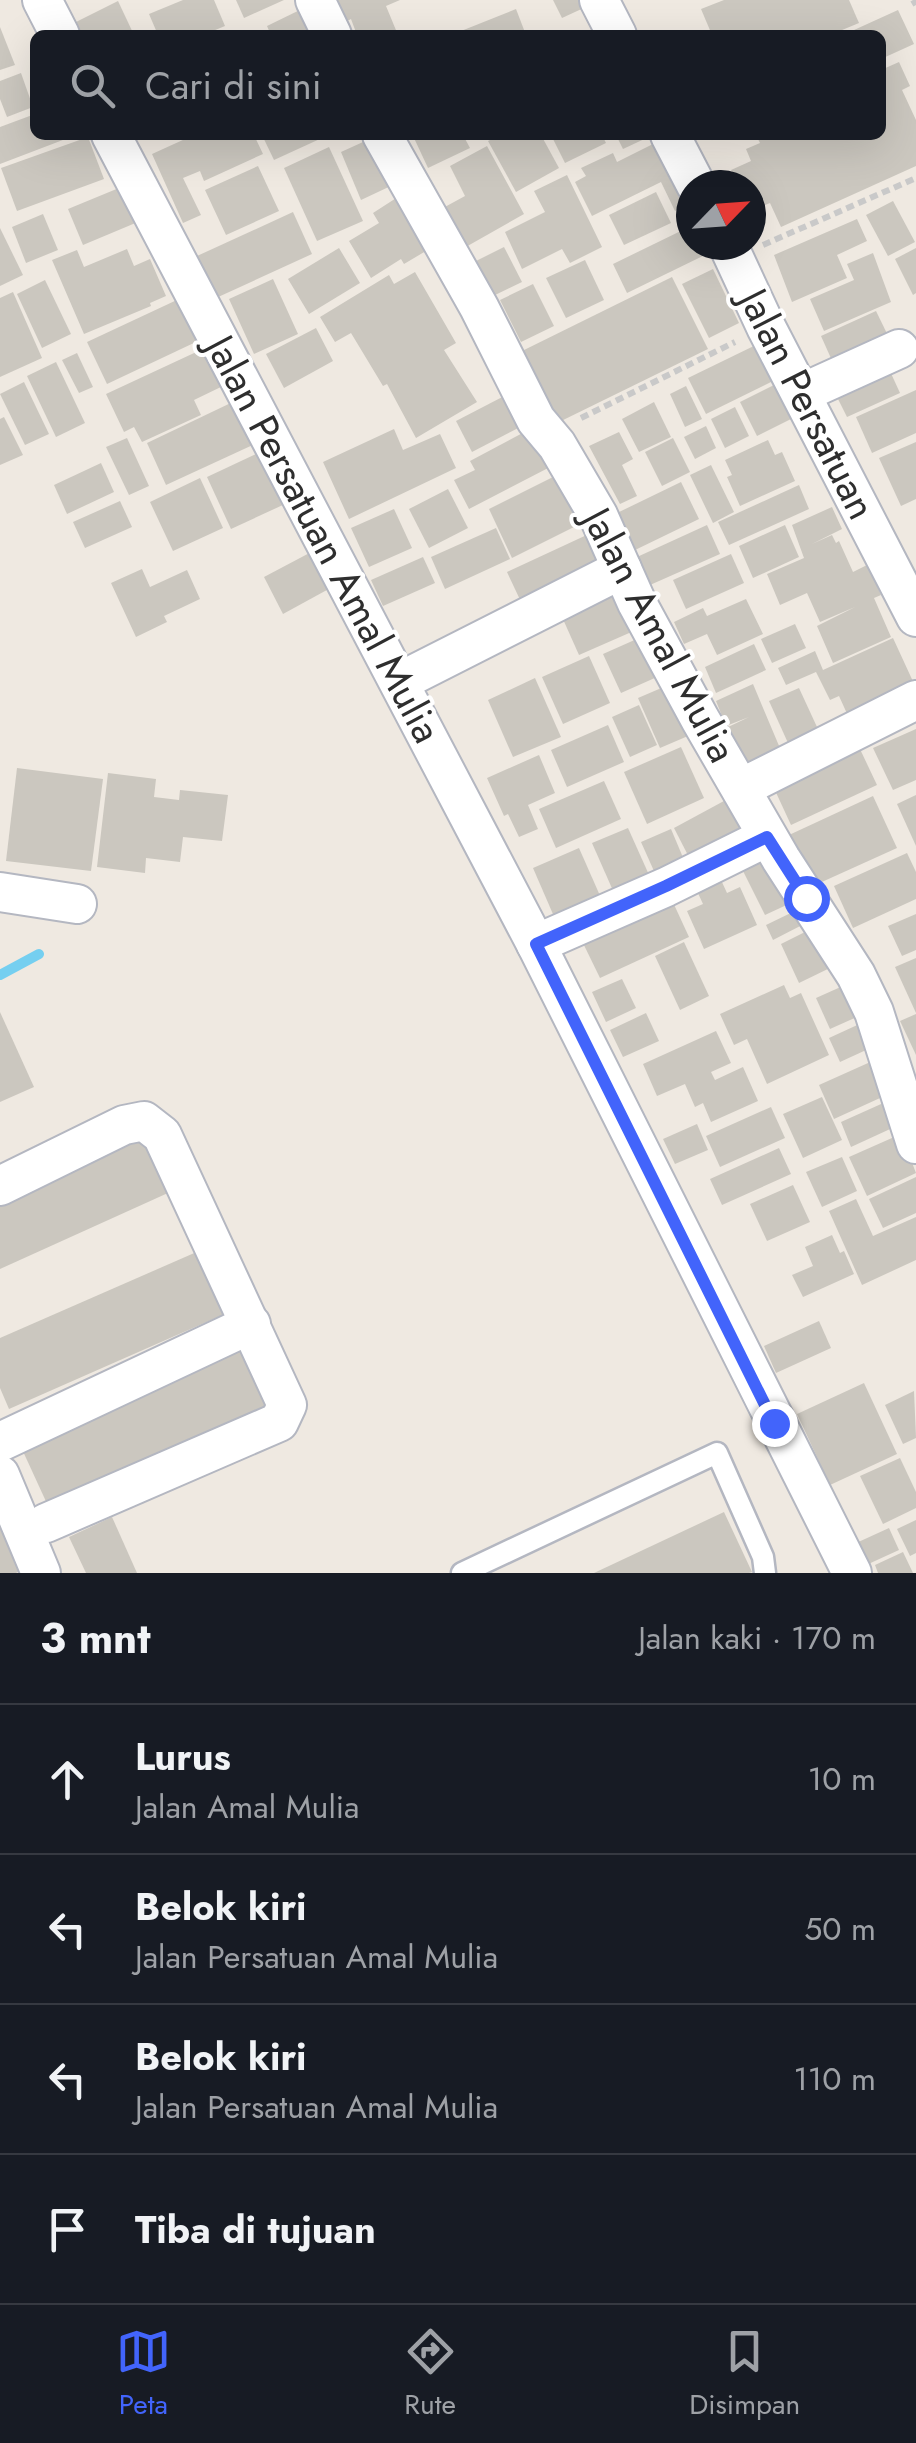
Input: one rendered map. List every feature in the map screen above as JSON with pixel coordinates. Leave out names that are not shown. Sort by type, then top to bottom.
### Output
[{"type":"street","points":[[42,0],[57,30]]},
{"type":"street","points":[[315,0],[330,30]]},
{"type":"street","points":[[599,0],[614,30]]},
{"type":"street","name":"Jalan Persatuan Amal Mulia","points":[[115,140],[536,944],[852,1573]]},
{"type":"street","name":"Jalan Amal Mulia","points":[[385,140],[479,307],[518,386],[598,515],[654,636],[767,837],[835,941],[874,1012],[916,1144]]},
{"type":"street","points":[[673,140],[688,170]]},
{"type":"street","name":"Jalan Persatuan","points":[[735,260],[916,617]]},
{"type":"street","points":[[802,394],[899,349]]},
{"type":"street","points":[[399,682],[622,569]]},
{"type":"street","points":[[740,788],[916,700]]},
{"type":"street","points":[[536,944],[767,837]]},
{"type":"street","points":[[0,892],[77,904]]},
{"type":"street","points":[[0,1186],[124,1125],[144,1122],[162,1135],[287,1405],[279,1422],[46,1523]]},
{"type":"street","points":[[0,1442],[251,1324]]},
{"type":"street","points":[[0,1474],[41,1573]]},
{"type":"lane","points":[[462,1573],[717,1453],[763,1557],[765,1573]]},
{"type":"path","points":[[766,238],[916,178]]},
{"type":"path","points":[[548,434],[766,327]]},
{"type":"building","points":[[183,0],[214,0],[225,26],[215,30],[156,30],[149,14]]},
{"type":"building","points":[[236,0],[284,0],[244,18]]},
{"type":"building","points":[[337,0],[400,0],[386,6],[396,30],[355,30],[351,19],[345,22]]},
{"type":"building","points":[[553,0],[585,0],[588,6],[562,18]]},
{"type":"building","points":[[724,0],[849,0],[859,23],[842,30],[710,30],[701,9]]},
{"type":"building","points":[[118,1],[132,30],[78,30],[74,23]]},
{"type":"building","points":[[308,6],[320,30],[269,30],[267,26]]},
{"type":"building","points":[[516,9],[524,30],[464,30]]},
{"type":"building","points":[[898,10],[914,44],[886,57],[886,30],[854,30]]},
{"type":"building","points":[[0,27],[15,65],[0,70]]},
{"type":"building","points":[[899,62],[910,86],[902,90],[916,120],[916,166],[781,227],[770,203],[766,205],[766,170],[731,170],[751,161],[746,149],[760,143],[758,140],[886,140],[886,68]]},
{"type":"building","points":[[21,73],[30,108],[7,117],[0,99],[0,81]]},
{"type":"building","points":[[30,116],[30,140],[63,140],[0,164],[0,127]]},
{"type":"building","points":[[89,140],[104,179],[17,211],[1,168]]},
{"type":"building","points":[[183,140],[256,140],[263,154],[204,181],[200,171],[183,178],[201,215],[183,223],[152,154]]},
{"type":"building","points":[[264,140],[318,140],[274,160]]},
{"type":"building","points":[[375,140],[395,184],[361,200],[341,152]]},
{"type":"building","points":[[415,140],[466,140],[470,148],[428,168]]},
{"type":"building","points":[[544,140],[559,168],[516,192],[488,141]]},
{"type":"building","points":[[554,140],[604,140],[606,143],[565,163]]},
{"type":"building","points":[[618,140],[642,140],[623,149]]},
{"type":"building","points":[[661,140],[678,170],[676,210],[661,182],[592,216],[575,182],[586,176],[581,168],[613,153],[617,162]]},
{"type":"building","points":[[487,146],[524,214],[464,248],[443,208],[465,196],[450,166]]},
{"type":"building","points":[[329,147],[363,221],[317,241],[284,168]]},
{"type":"building","points":[[258,166],[279,211],[226,235],[205,190]]},
{"type":"building","points":[[567,175],[602,247],[570,263],[562,249],[522,269],[505,232],[545,212],[534,191]]},
{"type":"building","points":[[131,183],[145,219],[83,245],[68,209]]},
{"type":"building","points":[[656,192],[671,223],[624,245],[609,215]]},
{"type":"building","points":[[404,193],[436,245],[404,264],[401,259],[371,278],[349,241],[379,223],[373,213]]},
{"type":"building","points":[[893,201],[915,242],[888,256],[866,215]]},
{"type":"building","points":[[293,212],[312,254],[216,298],[197,256]]},
{"type":"building","points":[[43,214],[58,250],[26,263],[12,227]]},
{"type":"building","points":[[857,219],[867,241],[837,255],[847,278],[792,302],[774,255]]},
{"type":"building","points":[[0,228],[23,275],[0,286]]},
{"type":"building","points":[[676,233],[676,260],[695,260],[627,293],[613,264]]},
{"type":"building","points":[[504,247],[522,282],[491,297],[474,262]]},
{"type":"building","points":[[339,248],[360,283],[309,314],[288,279]]},
{"type":"building","points":[[916,248],[916,293],[913,295],[895,259]]},
{"type":"building","points":[[127,249],[134,266],[150,259],[166,296],[84,334],[52,260],[77,250],[84,267]]},
{"type":"building","points":[[873,253],[891,302],[824,331],[810,299],[854,280],[847,264]]},
{"type":"building","points":[[585,260],[604,300],[566,318],[546,278]]},
{"type":"building","points":[[713,269],[739,323],[709,338],[682,284]]},
{"type":"building","points":[[415,272],[456,343],[444,350],[477,402],[416,438],[387,384],[383,386],[351,333],[335,342],[320,317],[389,275],[394,284]]},
{"type":"building","points":[[672,277],[708,349],[555,424],[520,352]]},
{"type":"building","points":[[273,279],[298,334],[254,354],[229,299]]},
{"type":"building","points":[[45,280],[71,334],[42,348],[17,294]]},
{"type":"building","points":[[533,284],[554,326],[521,342],[500,300]]},
{"type":"building","points":[[13,292],[42,358],[0,377],[0,298]]},
{"type":"building","points":[[179,299],[198,341],[107,384],[87,342]]},
{"type":"building","points":[[876,311],[894,348],[838,374],[821,336]]},
{"type":"building","points":[[316,328],[333,361],[284,388],[266,354]]},
{"type":"building","points":[[762,342],[779,378],[706,414],[688,378]]},
{"type":"building","points":[[207,347],[225,385],[194,400],[201,415],[142,442],[134,427],[124,432],[106,394]]},
{"type":"building","points":[[77,353],[93,387],[79,393],[62,360]]},
{"type":"building","points":[[56,362],[85,423],[56,437],[27,376]]},
{"type":"building","points":[[889,369],[900,393],[847,417],[835,393]]},
{"type":"building","points":[[782,381],[799,415],[757,436],[740,402]]},
{"type":"building","points":[[24,382],[49,434],[25,445],[0,394]]},
{"type":"building","points":[[686,386],[702,419],[685,427],[670,394]]},
{"type":"building","points":[[916,390],[916,433],[872,453],[856,417]]},
{"type":"building","points":[[510,393],[526,424],[472,452],[456,421]]},
{"type":"building","points":[[237,400],[257,443],[166,485],[147,443]]},
{"type":"building","points":[[654,402],[671,437],[639,452],[622,419]]},
{"type":"building","points":[[735,407],[749,436],[725,448],[711,419]]},
{"type":"building","points":[[4,417],[23,455],[0,465],[0,419]]},
{"type":"building","points":[[706,426],[716,448],[695,459],[684,437]]},
{"type":"building","points":[[532,428],[552,466],[469,509],[454,480],[475,470],[470,461]]},
{"type":"building","points":[[394,429],[403,450],[440,434],[456,468],[349,519],[323,462]]},
{"type":"building","points":[[619,432],[633,459],[622,465],[637,496],[620,504],[589,446]]},
{"type":"building","points":[[127,438],[149,486],[129,495],[106,447]]},
{"type":"building","points":[[673,438],[690,472],[662,486],[645,452]]},
{"type":"building","points":[[768,440],[775,455],[782,452],[795,481],[740,506],[727,477],[732,475],[725,460]]},
{"type":"building","points":[[916,442],[916,499],[901,506],[879,458]]},
{"type":"building","points":[[260,452],[285,504],[231,529],[207,477]]},
{"type":"building","points":[[101,463],[114,492],[67,514],[54,485]]},
{"type":"building","points":[[711,465],[734,512],[713,523],[690,475]]},
{"type":"building","points":[[569,469],[594,517],[512,558],[489,509]]},
{"type":"building","points":[[200,478],[223,528],[173,551],[150,502]]},
{"type":"building","points":[[681,482],[699,519],[633,551],[615,514]]},
{"type":"building","points":[[799,485],[809,509],[729,545],[718,522]]},
{"type":"building","points":[[448,489],[468,528],[429,548],[409,509]]},
{"type":"building","points":[[120,501],[132,527],[85,548],[73,522]]},
{"type":"building","points":[[832,507],[842,529],[812,544],[832,535],[836,543],[839,541],[853,572],[867,565],[881,595],[874,598],[891,637],[833,663],[817,626],[855,607],[820,622],[807,593],[780,605],[767,574],[804,558],[792,525]]},
{"type":"building","points":[[394,509],[412,548],[369,567],[351,528]]},
{"type":"building","points":[[707,525],[720,554],[650,585],[637,557]]},
{"type":"building","points":[[785,525],[799,557],[753,578],[739,546]]},
{"type":"building","points":[[496,528],[510,559],[445,589],[431,557]]},
{"type":"building","points":[[591,533],[607,567],[523,606],[507,572]]},
{"type":"building","points":[[317,549],[336,585],[283,614],[264,577]]},
{"type":"building","points":[[731,554],[744,583],[686,609],[673,580]]},
{"type":"building","points":[[423,557],[435,583],[383,606],[371,580]]},
{"type":"building","points":[[142,569],[150,587],[187,570],[200,599],[164,616],[167,622],[136,637],[111,583]]},
{"type":"building","points":[[614,582],[636,630],[579,655],[558,608]]},
{"type":"building","points":[[746,599],[763,634],[717,655],[707,634],[684,644],[674,622],[703,608],[707,616]]},
{"type":"building","points":[[795,624],[806,648],[772,663],[761,639]]},
{"type":"building","points":[[648,634],[666,673],[621,693],[603,654]]},
{"type":"building","points":[[893,638],[916,688],[854,729],[839,696],[830,700],[816,672],[786,685],[778,668],[815,651],[823,670]]},
{"type":"building","points":[[754,644],[766,670],[716,693],[705,667]]},
{"type":"building","points":[[589,656],[610,703],[563,724],[542,677]]},
{"type":"building","points":[[535,678],[561,737],[513,757],[488,700]]},
{"type":"building","points":[[673,683],[695,733],[660,748],[638,698]]},
{"type":"building","points":[[753,684],[785,760],[749,778],[726,728],[749,717],[726,726],[716,701]]},
{"type":"building","points":[[799,688],[823,740],[793,754],[769,701]]},
{"type":"building","points":[[639,705],[657,745],[630,757],[612,717]]},
{"type":"building","points":[[608,725],[624,762],[567,787],[551,750]]},
{"type":"building","points":[[916,729],[916,780],[893,790],[873,748]]},
{"type":"building","points":[[681,747],[704,798],[647,824],[624,772]]},
{"type":"building","points":[[859,747],[877,785],[791,825],[773,786]]},
{"type":"building","points":[[539,755],[555,793],[528,805],[538,829],[519,837],[508,814],[504,816],[487,778]]},
{"type":"building","points":[[17,768],[103,779],[91,871],[6,861]]},
{"type":"building","points":[[108,773],[156,779],[154,797],[179,800],[180,790],[228,795],[222,841],[183,837],[180,862],[146,858],[145,873],[97,867]]},
{"type":"building","points":[[604,781],[621,819],[556,848],[539,809]]},
{"type":"building","points":[[735,795],[757,829],[694,867],[674,828]]},
{"type":"building","points":[[916,795],[916,846],[897,804]]},
{"type":"building","points":[[873,796],[897,848],[813,886],[789,835]]},
{"type":"building","points":[[628,828],[654,886],[618,902],[592,843]]},
{"type":"building","points":[[671,829],[687,867],[658,880],[641,842]]},
{"type":"building","points":[[579,848],[605,907],[559,928],[533,868]]},
{"type":"building","points":[[767,849],[793,902],[765,915],[739,863]]},
{"type":"building","points":[[907,853],[916,872],[916,899],[853,928],[834,886]]},
{"type":"building","points":[[721,880],[727,893],[740,887],[757,925],[704,949],[687,911],[703,904],[697,891]]},
{"type":"building","points":[[671,898],[689,937],[600,978],[581,939]]},
{"type":"building","points":[[799,909],[806,923],[773,940],[766,925]]},
{"type":"building","points":[[916,914],[916,950],[902,956],[888,926]]},
{"type":"building","points":[[815,927],[834,966],[799,983],[781,944]]},
{"type":"building","points":[[684,942],[709,996],[680,1010],[655,956]]},
{"type":"building","points":[[916,958],[916,1013],[895,967]]},
{"type":"building","points":[[622,979],[636,1008],[606,1022],[592,992]]},
{"type":"building","points":[[854,981],[868,1012],[830,1029],[816,998]]},
{"type":"building","points":[[784,985],[790,998],[801,993],[829,1055],[767,1084],[747,1039],[734,1045],[720,1014]]},
{"type":"building","points":[[0,1012],[34,1087],[0,1102]]},
{"type":"building","points":[[646,1013],[659,1041],[623,1057],[610,1030]]},
{"type":"building","points":[[916,1014],[916,1055],[900,1021]]},
{"type":"building","points":[[866,1021],[877,1045],[840,1062],[829,1038]]},
{"type":"building","points":[[716,1031],[731,1063],[711,1072],[715,1080],[743,1067],[758,1101],[711,1122],[703,1103],[695,1107],[685,1084],[657,1096],[643,1064]]},
{"type":"building","points":[[877,1059],[891,1093],[834,1119],[819,1085]]},
{"type":"building","points":[[822,1097],[842,1140],[803,1158],[783,1114]]},
{"type":"building","points":[[890,1100],[901,1124],[851,1147],[841,1122]]},
{"type":"building","points":[[771,1107],[785,1138],[720,1167],[706,1136]]},
{"type":"building","points":[[697,1124],[708,1150],[675,1164],[663,1139]]},
{"type":"building","points":[[153,1131],[179,1188],[0,1269],[0,1201]]},
{"type":"building","points":[[901,1134],[916,1173],[867,1196],[849,1157]]},
{"type":"building","points":[[779,1148],[791,1174],[722,1205],[710,1179]]},
{"type":"building","points":[[842,1157],[857,1191],[822,1207],[806,1172]]},
{"type":"building","points":[[916,1177],[916,1213],[883,1228],[869,1199]]},
{"type":"building","points":[[793,1185],[810,1222],[767,1241],[750,1204]]},
{"type":"building","points":[[856,1199],[873,1236],[916,1217],[916,1260],[862,1285],[829,1211]]},
{"type":"building","points":[[832,1235],[854,1274],[803,1297],[792,1275],[813,1266],[805,1247]]},
{"type":"building","points":[[208,1247],[236,1309],[9,1409],[0,1388],[0,1338]]},
{"type":"building","points":[[819,1321],[831,1348],[776,1373],[764,1346]]},
{"type":"building","points":[[253,1342],[281,1403],[49,1508],[21,1447]]},
{"type":"building","points":[[864,1383],[897,1454],[830,1485],[797,1414]]},
{"type":"building","points":[[914,1391],[916,1438],[903,1444],[885,1405]]},
{"type":"building","points":[[900,1458],[916,1492],[916,1508],[883,1524],[860,1476]]},
{"type":"building","points":[[0,1506],[32,1566],[16,1573],[0,1573]]},
{"type":"building","points":[[724,1512],[752,1572],[594,1573]]},
{"type":"building","points":[[112,1517],[137,1573],[86,1573],[69,1537]]},
{"type":"building","points":[[916,1520],[916,1553],[910,1556],[897,1529]]},
{"type":"building","points":[[889,1528],[899,1550],[864,1566],[854,1544]]},
{"type":"building","points":[[903,1552],[913,1573],[878,1573],[875,1565]]},
{"type":"waterway","points":[[0,975],[39,954]]},
{"type":"route","points":[[774,1423],[536,944],[767,837],[806,898]]}]
